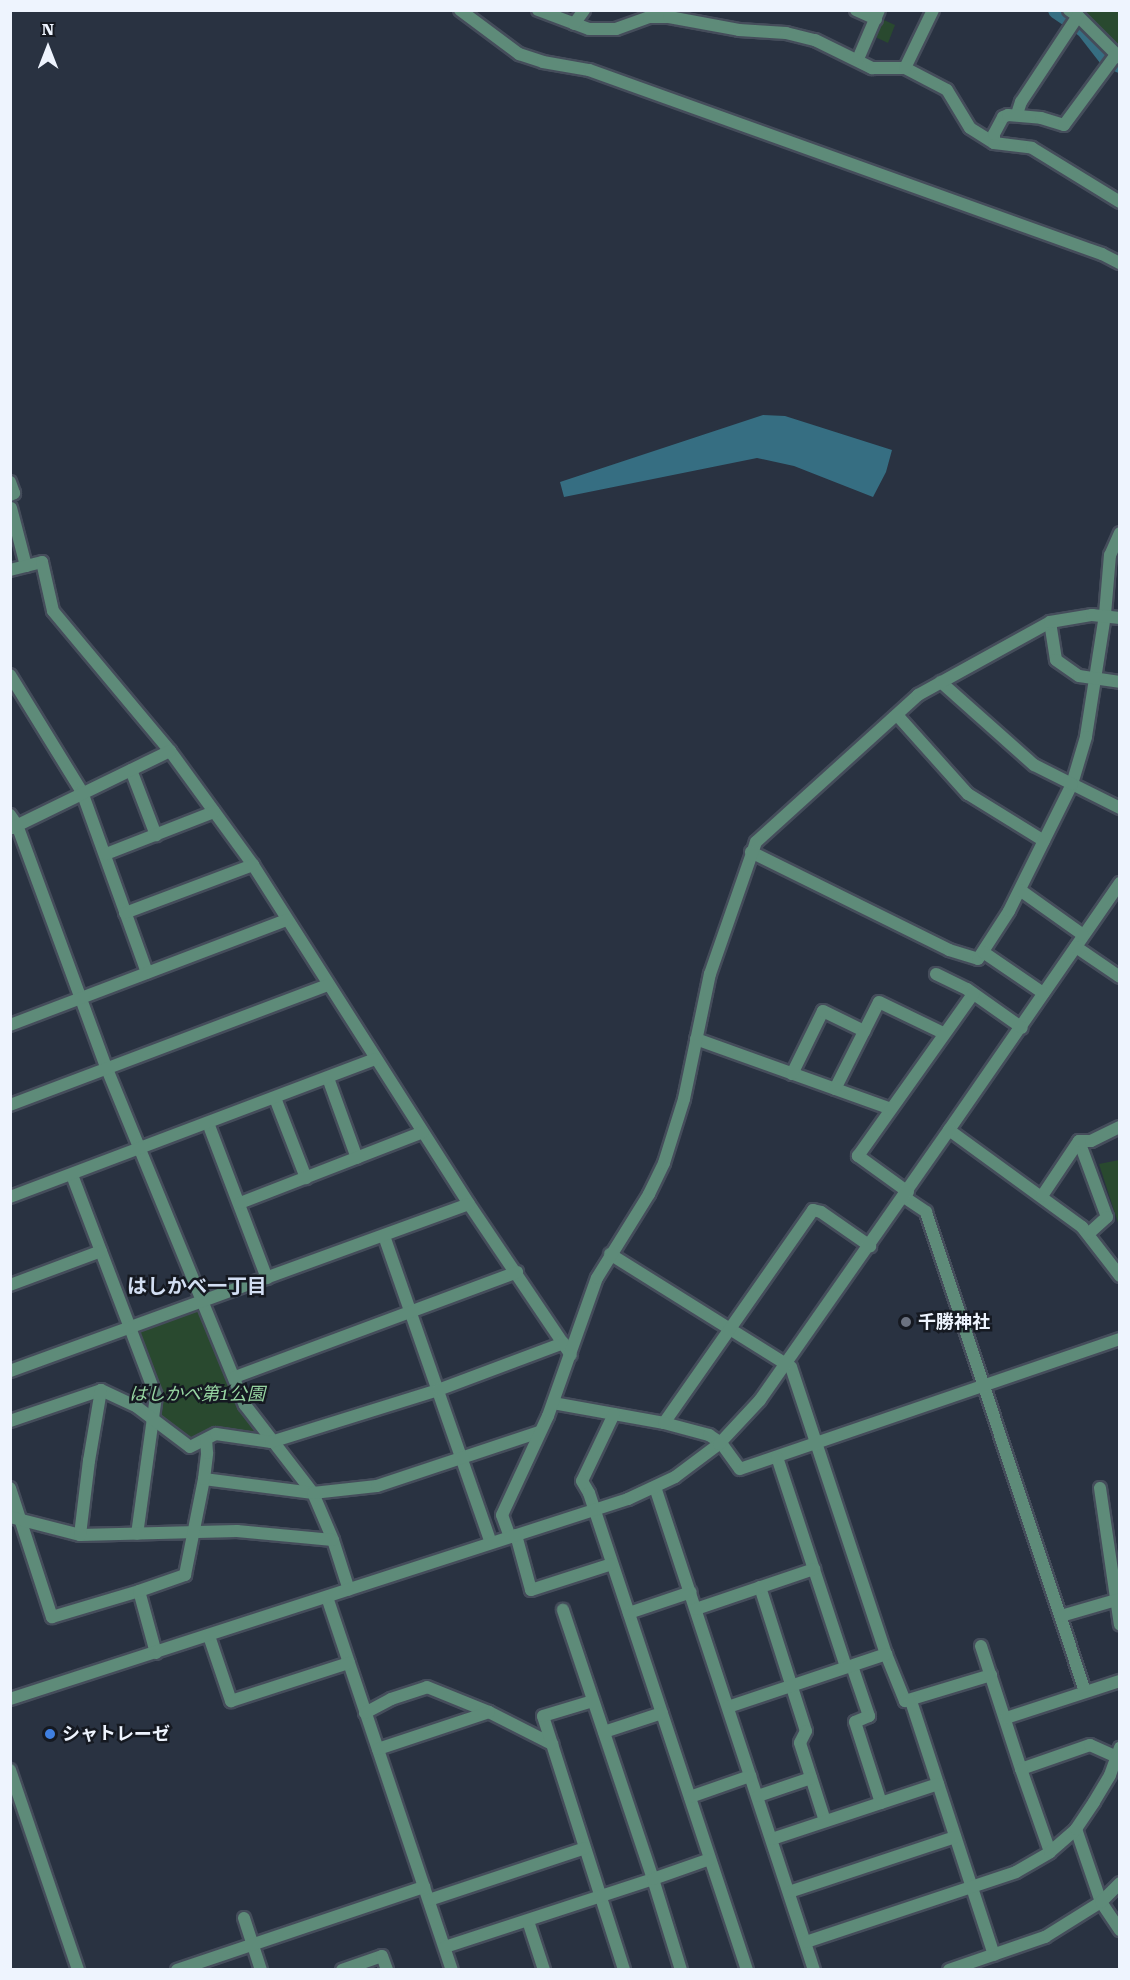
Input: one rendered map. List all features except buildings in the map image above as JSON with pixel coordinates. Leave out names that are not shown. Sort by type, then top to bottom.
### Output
[{"type":"street","points":[[460,10],[519,54],[543,62],[589,70],[1091,250],[1119,263]]},
{"type":"street","points":[[538,10],[589,29],[616,29],[635,16],[669,17],[703,24],[786,33],[816,40],[872,68],[905,68],[947,90],[970,128],[994,144],[1032,148],[1119,201]]},
{"type":"street","points":[[574,24],[584,10]]},
{"type":"street","points":[[703,24],[708,10]]},
{"type":"street","points":[[856,10],[877,15],[858,59]]},
{"type":"street","points":[[905,68],[933,10]]},
{"type":"street","points":[[994,144],[994,134],[1003,117],[1017,114],[1064,125],[1114,59],[1074,18],[1021,102],[1017,114]]},
{"type":"street","points":[[10,482],[14,493],[10,495]]},
{"type":"street","points":[[11,508],[26,566]]},
{"type":"street","points":[[751,852],[950,950],[978,959],[1020,890],[1072,784],[1086,737],[1105,615],[1110,555],[1119,533]]},
{"type":"street","points":[[10,570],[42,562],[53,611],[170,751],[253,865],[469,1204],[571,1355]]},
{"type":"street","points":[[612,1564],[531,1590],[513,1536],[502,1515],[553,1403],[597,1278],[610,1254],[633,1221],[664,1163],[684,1099],[710,974],[751,852],[765,832],[918,695],[1050,622],[1065,618],[1105,615],[1119,618]]},
{"type":"street","points":[[1050,622],[1056,660],[1079,676],[1119,682]]},
{"type":"street","points":[[10,675],[82,792],[147,973]]},
{"type":"street","points":[[941,682],[1034,765],[1119,808]]},
{"type":"street","points":[[897,714],[968,794],[1044,841]]},
{"type":"street","points":[[170,751],[13,823],[107,1069],[245,1405],[271,1442],[313,1493],[333,1540],[349,1590]]},
{"type":"street","points":[[131,770],[156,835]]},
{"type":"street","points":[[106,854],[214,812]]},
{"type":"street","points":[[125,913],[253,865]]},
{"type":"street","points":[[10,1699],[594,1509],[655,1487],[675,1477],[721,1443],[760,1400],[787,1365],[1022,1028],[1043,993],[1119,883]]},
{"type":"street","points":[[1020,890],[1083,935]]},
{"type":"street","points":[[10,1025],[287,920]]},
{"type":"street","points":[[1076,946],[1119,976]]},
{"type":"street","points":[[983,952],[1043,993]]},
{"type":"street","points":[[936,974],[973,994],[1022,1028]]},
{"type":"street","points":[[10,1105],[328,985]]},
{"type":"street","points":[[973,994],[943,1033],[858,1156],[926,1212],[1085,1691]]},
{"type":"street","points":[[835,1089],[879,1002],[943,1033]]},
{"type":"street","points":[[792,1074],[823,1011],[864,1031]]},
{"type":"street","points":[[696,1039],[891,1109]]},
{"type":"street","points":[[10,1197],[375,1059]]},
{"type":"street","points":[[328,1078],[357,1158]]},
{"type":"street","points":[[275,1098],[306,1178]]},
{"type":"street","points":[[208,1123],[267,1278]]},
{"type":"street","points":[[1079,1141],[1091,1141],[1119,1127]]},
{"type":"street","points":[[949,1130],[1042,1196],[1088,1234],[1119,1276]]},
{"type":"street","points":[[240,1203],[423,1132]]},
{"type":"street","points":[[1042,1196],[1079,1141]]},
{"type":"street","points":[[1079,1141],[1107,1217],[1088,1234]]},
{"type":"street","points":[[72,1175],[156,1396],[136,1534]]},
{"type":"street","points":[[10,1371],[469,1204]]},
{"type":"street","points":[[664,1423],[813,1210],[821,1212],[870,1246]]},
{"type":"street","points":[[384,1236],[463,1457],[491,1543]]},
{"type":"street","points":[[10,1285],[101,1251]]},
{"type":"street","points":[[610,1254],[791,1367],[886,1654],[905,1701],[991,1675]]},
{"type":"street","points":[[235,1377],[517,1272]]},
{"type":"street","points":[[553,1403],[664,1423],[709,1435],[721,1443],[740,1469],[985,1387],[1119,1339]]},
{"type":"street","points":[[10,1421],[101,1390],[137,1407],[190,1447],[216,1434],[271,1442],[438,1390],[564,1343]]},
{"type":"street","points":[[80,1535],[88,1461],[101,1390]]},
{"type":"street","points":[[614,1414],[582,1480],[594,1509],[747,1970]]},
{"type":"street","points":[[204,1479],[313,1493],[377,1486],[539,1432]]},
{"type":"street","points":[[10,1488],[16,1519],[52,1617],[185,1575],[204,1479],[206,1440]]},
{"type":"street","points":[[777,1457],[814,1569],[869,1716],[855,1722],[881,1803]]},
{"type":"street","points":[[655,1487],[814,1970]]},
{"type":"street","points":[[1100,1488],[1118,1600],[1119,1625]]},
{"type":"street","points":[[16,1519],[80,1535],[237,1532],[333,1540]]},
{"type":"street","points":[[696,1609],[814,1569]]},
{"type":"street","points":[[760,1587],[806,1731],[800,1743],[825,1821]]},
{"type":"street","points":[[139,1591],[156,1653]]},
{"type":"street","points":[[629,1613],[691,1592]]},
{"type":"street","points":[[327,1597],[452,1970]]},
{"type":"street","points":[[1061,1616],[1118,1600]]},
{"type":"street","points":[[563,1610],[681,1970]]},
{"type":"street","points":[[209,1636],[231,1701],[349,1663]]},
{"type":"street","points":[[981,1646],[1050,1852]]},
{"type":"street","points":[[728,1707],[886,1654]]},
{"type":"street","points":[[1006,1718],[1119,1681]]},
{"type":"street","points":[[365,1713],[391,1700],[427,1687],[489,1712],[552,1744]]},
{"type":"street","points":[[593,1701],[543,1716],[624,1970]]},
{"type":"street","points":[[911,1701],[971,1886],[993,1970]]},
{"type":"street","points":[[378,1749],[489,1712]]},
{"type":"street","points":[[604,1732],[662,1713]]},
{"type":"street","points":[[806,1942],[1016,1872],[1050,1852],[1076,1828],[1094,1802],[1118,1752],[1089,1745],[1021,1769]]},
{"type":"street","points":[[10,1770],[78,1970]]},
{"type":"street","points":[[690,1797],[750,1776]]},
{"type":"street","points":[[758,1796],[811,1778]]},
{"type":"street","points":[[772,1839],[938,1784]]},
{"type":"street","points":[[1076,1828],[1101,1902],[1119,1930]]},
{"type":"street","points":[[789,1892],[955,1837]]},
{"type":"street","points":[[429,1900],[585,1848]]},
{"type":"street","points":[[445,1947],[710,1859]]},
{"type":"street","points":[[949,1970],[1045,1936],[1101,1902],[1119,1883]]},
{"type":"street","points":[[177,1970],[424,1887]]},
{"type":"street","points":[[244,1918],[261,1970]]},
{"type":"street","points":[[528,1920],[544,1970]]},
{"type":"street","points":[[342,1970],[382,1956],[387,1970]]},
{"type":"green space","points":[[1075,11],[1119,11],[1119,52]]},
{"type":"green space","points":[[877,17],[895,25],[888,43],[869,34]]},
{"type":"green space","points":[[1120,1160],[1119,1226],[1099,1164]]},
{"type":"green space","name":"はしかべ第1公園","points":[[197,1309],[202,1310],[244,1415],[258,1432],[255,1434],[214,1428],[191,1443],[160,1419],[138,1333],[140,1329]]},
{"type":"water","points":[[763,415],[785,416],[892,450],[886,472],[873,497],[794,466],[757,458],[564,497],[560,482]]},
{"type":"waterway","points":[[1057,10],[1085,29],[1107,57],[1120,64]]},
{"type":"place","name":"千勝神社","points":[[906,1322]]},
{"type":"place","name":"シャトレーゼ","points":[[50,1734]]},
{"type":"district","name":"はしかべ一丁目","points":[[197,1286]]}]
